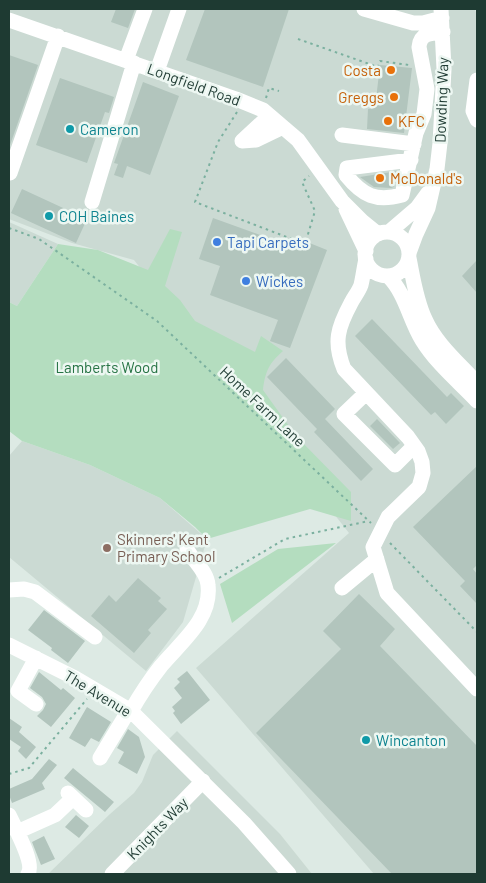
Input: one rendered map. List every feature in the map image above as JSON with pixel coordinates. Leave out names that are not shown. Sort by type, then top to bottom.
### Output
[{"type":"street","points":[[92,202],[145,9]]},
{"type":"street","points":[[157,71],[178,9]]},
{"type":"street","points":[[364,9],[412,23],[442,20]]},
{"type":"street","name":"Longfield Road","points":[[9,20],[236,99],[266,113],[298,140],[342,201],[362,221],[384,233]]},
{"type":"street","points":[[410,160],[424,114],[427,89],[419,41],[422,36],[442,20]]},
{"type":"street","name":"Dowding Way","points":[[409,256],[416,234],[428,208],[436,169],[443,111],[442,20]]},
{"type":"street","points":[[10,173],[58,36]]},
{"type":"street","points":[[477,80],[473,111],[477,120]]},
{"type":"street","points":[[266,113],[242,141],[256,140],[283,127]]},
{"type":"street","points":[[342,135],[414,144]]},
{"type":"street","name":"Dowding Way","points":[[384,233],[417,208],[431,189]]},
{"type":"street","name":"Longfield Road","points":[[342,201],[366,255]]},
{"type":"street","points":[[477,383],[432,332],[418,298],[405,241],[401,236],[384,233],[372,238],[368,244],[360,287],[342,320],[337,348],[344,369],[408,437],[422,462],[422,480],[410,497],[388,517],[380,533],[375,554],[387,593],[477,689]]},
{"type":"street","points":[[366,255],[372,269],[385,275],[397,284],[423,342],[477,401]]},
{"type":"street","points":[[360,287],[385,275],[402,271],[409,256]]},
{"type":"street","points":[[366,393],[344,414],[395,465],[414,446]]},
{"type":"street","points":[[100,758],[130,710],[161,666],[196,627],[206,605],[208,584],[204,572],[187,549]]},
{"type":"street","points":[[342,588],[375,554]]},
{"type":"street","points":[[9,590],[24,589],[35,592],[94,637]]},
{"type":"street","name":"The Avenue","points":[[9,645],[95,689],[130,710],[203,781]]},
{"type":"street","points":[[36,658],[18,691],[36,704]]},
{"type":"street","points":[[203,781],[257,837],[289,874]]},
{"type":"street","name":"Knights Way","points":[[112,874],[203,781]]},
{"type":"street","points":[[17,832],[55,815],[70,796],[86,810]]},
{"type":"street","points":[[9,815],[30,861],[31,870],[28,874]]},
{"type":"path","points":[[298,39],[378,67],[380,61],[424,67]]},
{"type":"path","points":[[266,113],[269,88],[280,91]]},
{"type":"path","points":[[238,110],[218,142],[195,202],[305,244],[315,211],[302,182],[319,169]]},
{"type":"path","name":"Home Farm Lane","points":[[9,228],[39,239],[157,321],[368,521],[477,632]]},
{"type":"path","points":[[208,584],[285,539],[388,517]]},
{"type":"path","points":[[9,774],[29,768],[95,689]]},
{"type":"shaded area","points":[[9,9],[475,9],[477,16],[477,874],[374,874],[196,668],[349,533],[134,260],[72,243],[9,219]]},
{"type":"shaded area","points":[[9,222],[58,244],[17,306],[9,302]]},
{"type":"shaded area","name":"Skinners' Kent Primary School","points":[[22,441],[90,465],[160,498],[207,539],[183,622],[146,671],[9,557],[9,456]]},
{"type":"shaded area","points":[[177,731],[280,834],[312,874],[48,874],[134,793],[142,782],[153,755]]},
{"type":"green space","name":"Lamberts Wood","points":[[170,229],[182,232],[165,286],[180,300],[195,321],[255,352],[261,336],[283,351],[268,368],[263,390],[296,436],[351,492],[351,521],[310,509],[207,539],[160,498],[90,465],[22,441],[9,431],[9,302],[17,306],[58,244],[98,250],[148,270]]},
{"type":"green space","points":[[336,543],[232,623],[220,584],[278,549]]},
{"type":"building","points":[[116,9],[135,9],[128,28],[111,22]]},
{"type":"building","points":[[205,9],[289,9],[263,87],[186,60]]},
{"type":"building","points":[[9,55],[38,65],[9,148]]},
{"type":"building","points":[[380,65],[412,68],[404,133],[367,129],[368,109],[375,108]]},
{"type":"building","name":"Cameron","points":[[60,78],[114,97],[109,113],[105,112],[87,163],[36,145]]},
{"type":"building","points":[[143,82],[179,96],[150,175],[127,166],[123,178],[114,175],[118,164],[114,163]]},
{"type":"building","points":[[398,171],[394,187],[391,188],[374,187],[360,177]]},
{"type":"building","name":"COH Baines","points":[[22,189],[87,219],[76,243],[11,213]]},
{"type":"building","points":[[213,218],[304,251],[307,242],[327,250],[290,348],[270,341],[278,320],[210,295],[220,266],[199,259]]},
{"type":"building","points":[[477,260],[477,293],[462,276]]},
{"type":"building","points":[[372,319],[447,397],[451,393],[464,406],[446,424],[435,412],[431,415],[355,336]]},
{"type":"building","points":[[286,358],[335,409],[325,419],[373,469],[361,481],[314,432],[317,429],[267,377]]},
{"type":"building","points":[[377,419],[400,443],[393,449],[370,426]]},
{"type":"building","points":[[477,466],[477,565],[473,569],[477,574],[477,604],[460,586],[465,581],[413,527]]},
{"type":"building","points":[[138,578],[161,598],[158,601],[167,609],[148,630],[151,633],[134,653],[91,616],[109,595],[116,602]]},
{"type":"building","name":"Wincanton","points":[[359,594],[395,629],[380,646],[477,746],[477,874],[392,874],[256,733],[341,649],[323,631]]},
{"type":"building","points":[[44,610],[85,641],[68,663],[28,630]]},
{"type":"building","points":[[187,671],[210,700],[181,724],[173,713],[175,711],[172,707],[182,698],[174,688],[180,682],[177,679]]},
{"type":"building","points":[[39,672],[61,690],[63,688],[75,698],[51,727],[37,716],[46,704],[42,697],[30,688]]},
{"type":"building","points":[[87,707],[111,722],[99,742],[91,738],[85,747],[69,738]]},
{"type":"building","points":[[9,718],[22,727],[19,732],[36,747],[26,759],[18,751],[21,747],[9,739]]},
{"type":"building","points":[[128,729],[139,737],[145,757],[137,774],[118,763],[124,752],[117,748]]},
{"type":"building","points":[[49,759],[57,765],[42,783],[45,789],[12,803],[9,789],[32,779]]},
{"type":"building","points":[[73,768],[114,802],[105,812],[64,778]]},
{"type":"building","points":[[76,815],[89,826],[79,838],[65,827]]},
{"type":"building","points":[[44,836],[55,859],[41,865],[32,842]]},
{"type":"place","name":"Costa","points":[[391,70]]},
{"type":"place","name":"Greggs","points":[[394,97]]},
{"type":"place","name":"KFC","points":[[388,121]]},
{"type":"place","name":"Cameron","points":[[70,129]]},
{"type":"place","name":"McDonald's","points":[[380,178]]},
{"type":"place","name":"COH Baines","points":[[49,216]]},
{"type":"place","name":"Tapi Carpets","points":[[217,242]]},
{"type":"place","name":"Wickes","points":[[246,281]]},
{"type":"place","name":"Skinners' Kent Primary School","points":[[107,548]]},
{"type":"place","name":"Wincanton","points":[[366,740]]}]
